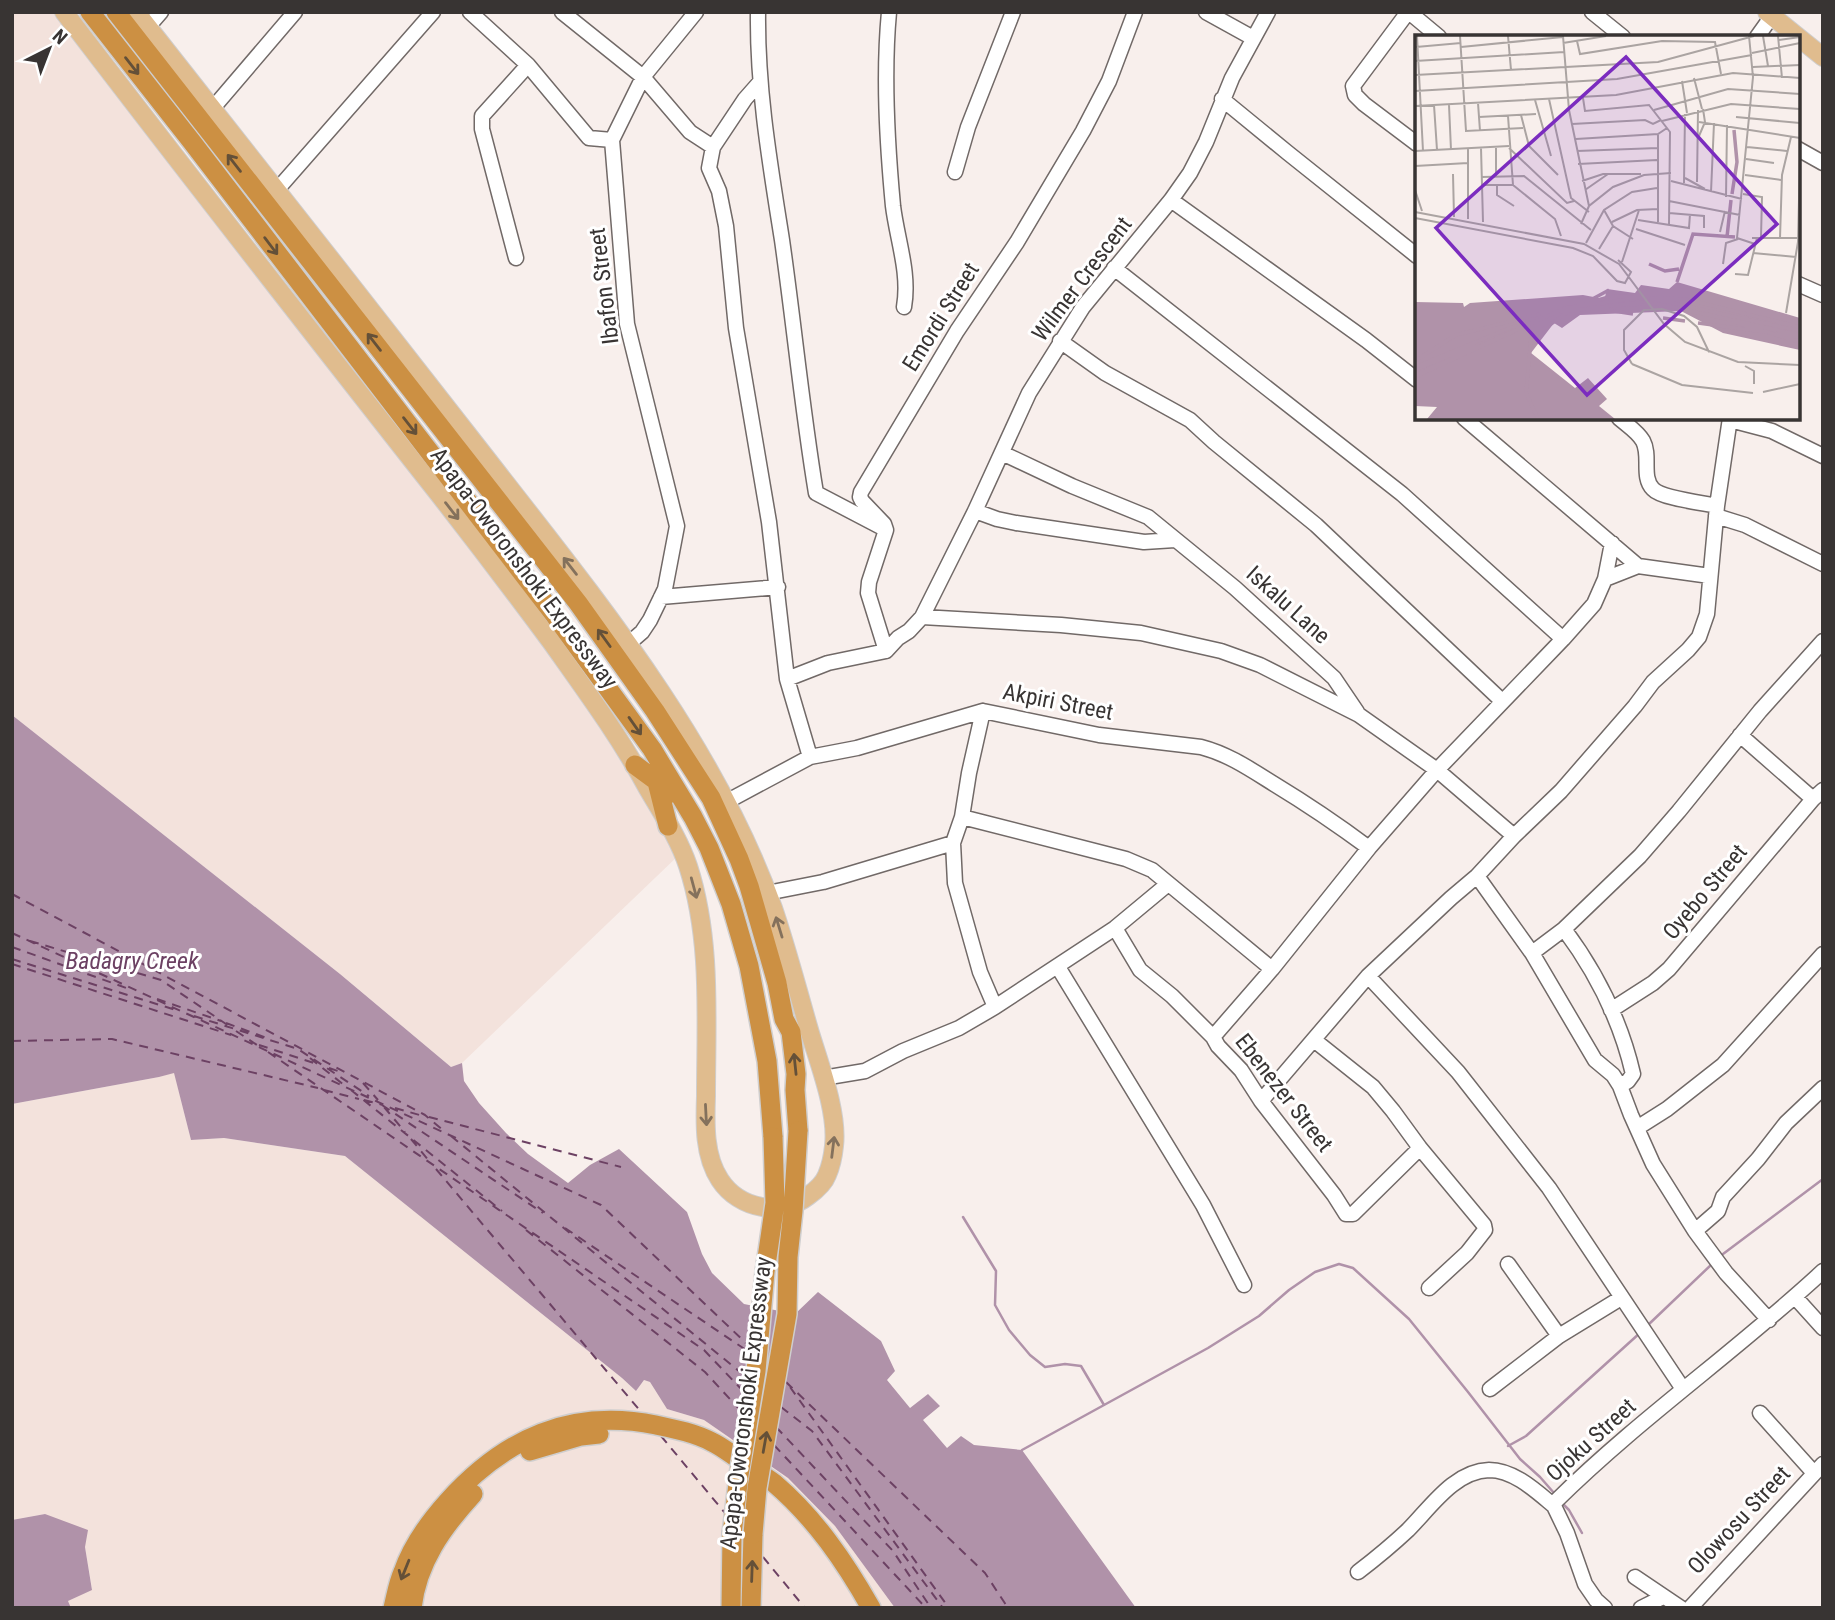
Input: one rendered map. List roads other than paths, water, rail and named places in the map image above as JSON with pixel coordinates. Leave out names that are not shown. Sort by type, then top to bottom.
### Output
[{"type":"highway","name":"Apapa-Oworonshoki Expressway","points":[[90,12],[553,613],[652,749],[709,848],[727,892],[749,966],[767,1061],[775,1203],[765,1272],[756,1371],[732,1534],[730,1608]]},
{"type":"highway","name":"Apapa-Oworonshoki Expressway","points":[[116,12],[661,706],[698,765],[739,859],[767,945],[783,1019],[791,1032],[798,1132],[788,1257],[787,1314],[757,1488],[751,1608]]},
{"type":"highway","points":[[661,706],[674,733],[698,765]]},
{"type":"highway","points":[[652,749],[656,781],[668,825]]},
{"type":"highway","points":[[635,765],[677,796],[692,817]]},
{"type":"highway","points":[[393,1608],[412,1552],[435,1516],[476,1472],[510,1447],[526,1439],[561,1426],[602,1421],[640,1422],[678,1430],[713,1442],[773,1483],[810,1518],[846,1564],[872,1608]]},
{"type":"highway","points":[[412,1608],[425,1558],[449,1521],[475,1490],[531,1450],[582,1436],[611,1433],[648,1436],[682,1444],[723,1464],[772,1499],[798,1524],[830,1563],[857,1608]]},
{"type":"main road","name":"Apapa-Oworonshoki Expressway","points":[[64,12],[477,543],[599,708],[635,765],[686,860],[698,904],[706,960],[708,1020],[705,1104],[708,1156],[717,1177],[731,1194],[743,1202],[788,1208],[807,1197],[827,1176],[834,1144],[834,1123],[789,959],[753,855],[726,802],[698,765]]},
{"type":"main road","name":"Apapa-Oworonshoki Expressway","points":[[136,12],[588,590],[627,645],[661,706]]},
{"type":"main road","points":[[1770,14],[1796,35]]},
{"type":"main road","points":[[1800,39],[1823,57]]},
{"type":"street","points":[[148,27],[161,12]]},
{"type":"street","points":[[213,108],[295,12]]},
{"type":"street","points":[[276,191],[433,12]]},
{"type":"street","points":[[470,12],[528,65],[589,138],[612,140],[643,78],[696,12]]},
{"type":"street","points":[[758,12],[760,82],[771,178],[816,493],[886,530],[868,593],[886,651]]},
{"type":"street","points":[[889,12],[886,58],[887,122],[894,208],[906,277],[904,307]]},
{"type":"street","points":[[955,172],[968,127],[1013,12]]},
{"type":"street","name":"Emordi Street","points":[[886,530],[884,524],[862,501],[861,492],[957,331],[1017,242],[1083,131],[1109,81],[1135,12]]},
{"type":"street","points":[[1206,12],[1253,38]]},
{"type":"street","name":"Wilmer Crescent","points":[[922,617],[975,511],[1029,393],[1083,307],[1171,200],[1206,142],[1231,78],[1268,12]]},
{"type":"street","points":[[1415,142],[1364,104],[1355,95],[1353,86],[1408,12],[1437,35]]},
{"type":"street","points":[[1592,12],[1621,35]]},
{"type":"street","points":[[566,14],[643,78],[690,132],[713,147]]},
{"type":"street","points":[[1758,35],[1770,14]]},
{"type":"street","points":[[516,258],[482,129],[482,116],[528,65]]},
{"type":"street","points":[[760,82],[745,99],[713,147],[709,168],[719,191],[726,226],[736,328],[769,522],[787,679],[810,758]]},
{"type":"street","points":[[1222,99],[1415,254]]},
{"type":"street","name":"Ibafon Street","points":[[612,140],[627,324],[677,526],[665,589],[642,632],[627,645]]},
{"type":"street","points":[[1800,150],[1823,163]]},
{"type":"street","points":[[1171,200],[1415,378]]},
{"type":"street","points":[[1114,268],[1402,494],[1563,639]]},
{"type":"street","points":[[1800,285],[1823,295]]},
{"type":"street","points":[[1060,341],[1105,373],[1190,419],[1214,442],[1316,525],[1502,701]]},
{"type":"street","points":[[1466,420],[1638,566]]},
{"type":"street","points":[[1621,420],[1642,439],[1648,481],[1652,489],[1660,495],[1716,511],[1823,564]]},
{"type":"street","points":[[1261,1101],[1368,976],[1477,876],[1561,791],[1653,682],[1699,637],[1707,614],[1716,511],[1730,420]]},
{"type":"street","points":[[1734,420],[1772,431],[1823,456]]},
{"type":"street","name":"Iskalu Lane","points":[[1002,453],[1072,486],[1142,514],[1235,587],[1334,678],[1359,715]]},
{"type":"street","points":[[975,511],[1016,523],[1144,542],[1175,540]]},
{"type":"street","points":[[1213,1037],[1437,770],[1594,604],[1605,579],[1612,543]]},
{"type":"street","points":[[1605,579],[1638,566],[1710,576]]},
{"type":"street","points":[[661,597],[778,587]]},
{"type":"street","points":[[787,679],[828,663],[886,651],[922,617],[1061,625],[1141,633],[1220,651],[1260,665],[1359,715],[1437,770],[1514,836]]},
{"type":"street","points":[[1532,953],[1564,929],[1640,856],[1740,735],[1823,641]]},
{"type":"street","points":[[983,711],[962,817],[953,844],[954,883],[980,972],[995,1007]]},
{"type":"street","name":"Akpiri Street","points":[[726,802],[810,758],[856,748],[983,711],[1099,735],[1216,751],[1323,814],[1369,848]]},
{"type":"street","points":[[1740,735],[1818,795]]},
{"type":"street","name":"Oyebo Street","points":[[1611,1010],[1653,983],[1669,969],[1818,795]]},
{"type":"street","points":[[962,817],[1126,859],[1152,870],[1272,969]]},
{"type":"street","points":[[767,893],[823,882],[953,844]]},
{"type":"street","points":[[1477,876],[1532,953],[1595,1060],[1613,1075],[1620,1086],[1653,1164],[1695,1231],[1726,1273],[1769,1320]]},
{"type":"street","points":[[823,1078],[865,1071],[903,1051],[959,1028],[1115,928],[1168,884]]},
{"type":"street","name":"Ebenezer Street","points":[[1115,928],[1140,970],[1172,996],[1241,1070],[1261,1101],[1346,1214],[1353,1214],[1420,1148]]},
{"type":"street","points":[[1564,929],[1583,955],[1628,1051],[1633,1074],[1620,1086]]},
{"type":"street","points":[[1637,1128],[1667,1109],[1723,1065],[1823,954]]},
{"type":"street","points":[[1058,967],[1203,1205],[1244,1285]]},
{"type":"street","points":[[1368,976],[1458,1072],[1549,1188],[1683,1389]]},
{"type":"street","points":[[1314,1040],[1373,1087],[1484,1225],[1485,1230],[1467,1254],[1429,1288]]},
{"type":"street","points":[[1695,1231],[1718,1211],[1723,1197],[1786,1123],[1823,1088]]},
{"type":"street","points":[[1508,1264],[1559,1336]]},
{"type":"street","name":"Ojoku Street","points":[[1605,1608],[1596,1601],[1585,1584],[1558,1500],[1683,1389],[1769,1320],[1823,1271]]},
{"type":"street","points":[[1795,1297],[1823,1328]]},
{"type":"street","points":[[1490,1388],[1559,1336],[1621,1298]]},
{"type":"street","points":[[1760,1413],[1818,1469]]},
{"type":"street","name":"Olowosu Street","points":[[1690,1608],[1818,1469]]},
{"type":"street","points":[[1358,1572],[1399,1538],[1453,1484],[1472,1472],[1491,1470],[1515,1477],[1558,1500]]},
{"type":"street","points":[[1635,1577],[1681,1608]]},
{"type":"street","points":[[1641,1608],[1663,1597]]},
{"type":"water","name":"Badagry Creek","points":[[12,715],[340,974],[451,1067],[462,1063],[464,1081],[479,1103],[528,1154],[568,1183],[590,1165],[619,1149],[687,1212],[712,1273],[744,1304],[795,1314],[818,1292],[881,1341],[895,1371],[887,1380],[910,1408],[928,1394],[940,1406],[923,1420],[947,1448],[961,1436],[974,1445],[1022,1450],[1136,1608],[895,1608],[835,1526],[788,1478],[704,1420],[667,1409],[650,1382],[644,1380],[636,1391],[345,1156],[224,1138],[191,1140],[174,1073],[12,1104]]},
{"type":"water","points":[[45,1514],[88,1530],[85,1547],[92,1590],[68,1601],[71,1608],[12,1608],[12,1520]]},
{"type":"waterway","points":[[1719,1257],[1823,1179]]},
{"type":"waterway","points":[[963,1217],[996,1271],[995,1305],[1009,1330],[1030,1355],[1045,1367],[1065,1364],[1081,1366],[1104,1405]]},
{"type":"waterway","points":[[1022,1450],[1208,1348],[1259,1316],[1315,1272],[1339,1264],[1353,1268],[1409,1319],[1520,1459],[1554,1493]]},
{"type":"waterway","points":[[1648,1325],[1712,1264]]},
{"type":"waterway","points":[[1508,1446],[1526,1436],[1641,1332]]},
{"type":"waterway","points":[[1563,1504],[1582,1533]]}]
